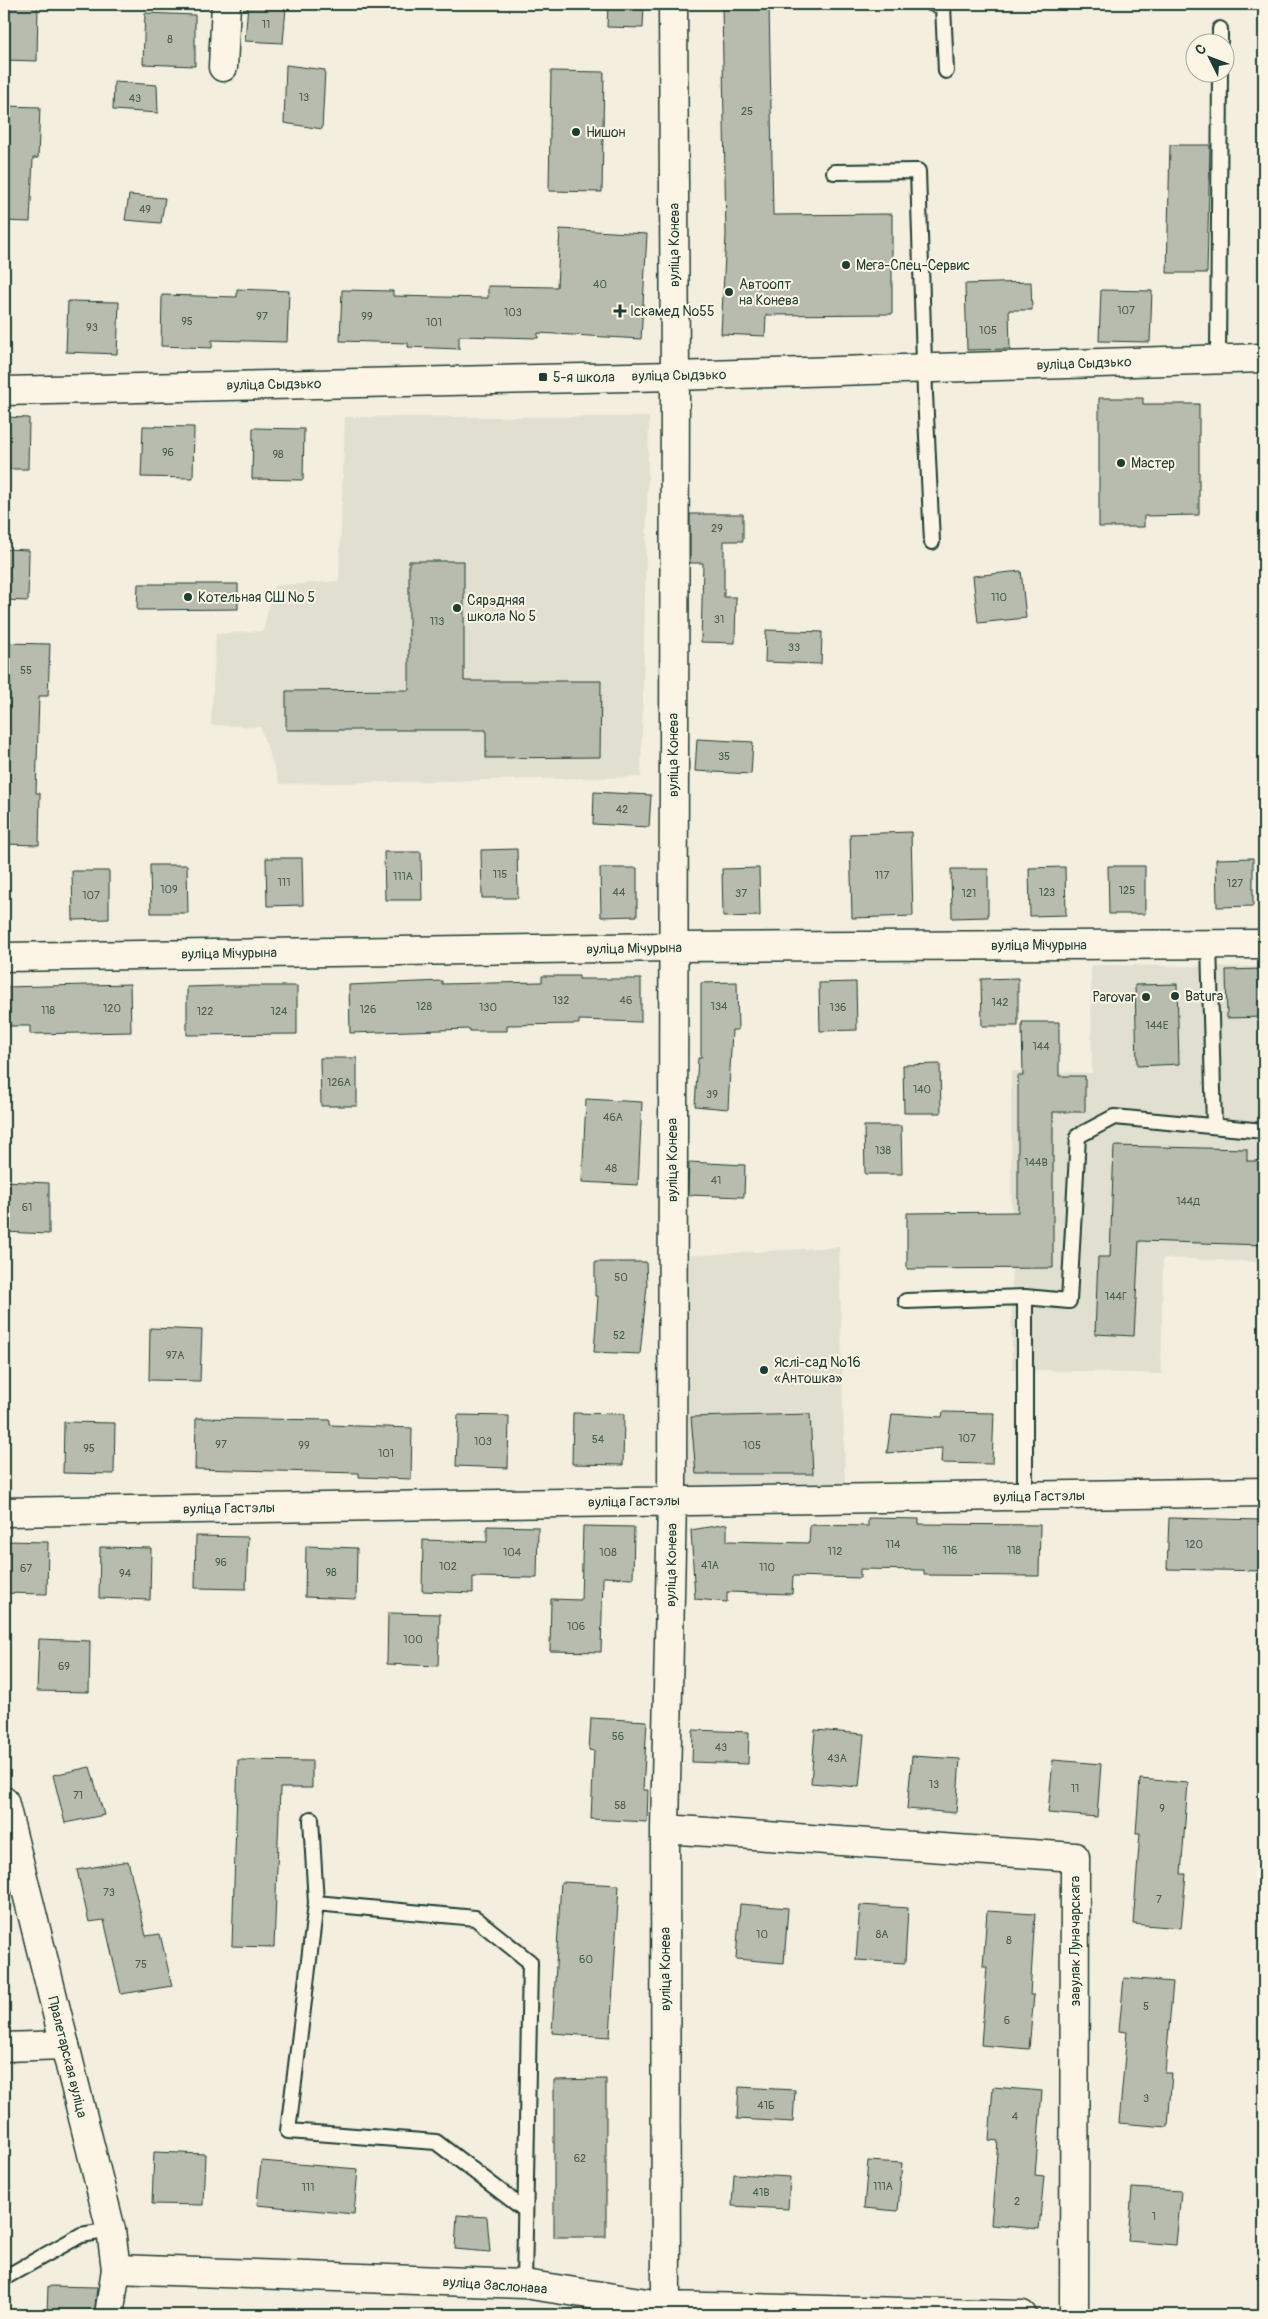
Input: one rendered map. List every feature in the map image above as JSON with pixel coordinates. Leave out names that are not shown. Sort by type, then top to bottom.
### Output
[{"type":"street","points":[[223,67],[226,4]]},
{"type":"street","name":"вуліца Конева","points":[[666,2310],[665,1829],[672,1501],[675,376],[673,4]]},
{"type":"street","name":"вуліца Сыдзько","points":[[4,391],[675,376],[1264,358]]},
{"type":"street","name":"вуліца Мічурына","points":[[4,957],[672,947],[1264,944]]},
{"type":"street","name":"вуліца Гастэлы","points":[[4,1512],[1264,1492]]},
{"type":"street","name":"Пралетарская вуліца","points":[[4,1801],[111,2230],[116,2269],[109,2315]]},
{"type":"street","name":"завулак Луначарскага","points":[[665,1829],[1075,1857],[1074,2315]]},
{"type":"street","points":[[4,2047],[65,2045]]},
{"type":"street","name":"вуліца Заслонава","points":[[116,2269],[524,2284],[666,2310],[1022,2315]]},
{"type":"lane","points":[[940,4],[946,71]]},
{"type":"lane","points":[[1218,359],[1220,82]]},
{"type":"lane","points":[[834,172],[918,171],[932,542]]},
{"type":"lane","points":[[1209,944],[1214,1126]]},
{"type":"lane","points":[[906,1301],[1025,1297],[1069,1301],[1078,1136],[1114,1117],[1264,1131]]},
{"type":"lane","points":[[1025,1297],[1025,1496]]},
{"type":"lane","points":[[312,1819],[316,1903],[288,2131],[436,2142],[525,2210]]},
{"type":"lane","points":[[316,1903],[475,1918],[530,1962],[524,2284]]},
{"type":"lane","points":[[4,2278],[81,2235],[111,2230]]},
{"type":"shaded area","name":"Сярэдняя школа № 5","points":[[345,417],[649,417],[641,777],[280,784],[260,727],[211,725],[216,634],[263,631],[274,586],[339,581]]},
{"type":"shaded area","points":[[1091,965],[1264,967],[1264,1262],[1163,1258],[1161,1374],[1012,1369],[1011,1071],[1092,1073]]},
{"type":"shaded area","name":"Яслі-сад №16 «Антошка»","points":[[839,1247],[845,1483],[686,1488],[685,1256]]},
{"type":"building","points":[[4,4],[38,4],[37,61],[4,60]]},
{"type":"building","points":[[248,4],[286,7],[283,43],[245,41]]},
{"type":"building","points":[[608,4],[644,4],[643,28],[607,27]]},
{"type":"building","points":[[722,4],[769,4],[773,215],[892,214],[892,314],[766,315],[765,336],[721,334],[726,235]]},
{"type":"building","points":[[145,13],[195,15],[195,66],[143,64]]},
{"type":"building","points":[[286,65],[325,70],[322,129],[284,123]]},
{"type":"building","name":"Нишон","points":[[551,71],[604,72],[602,192],[549,191]]},
{"type":"building","points":[[114,82],[157,85],[158,113],[113,110]]},
{"type":"building","points":[[4,106],[40,107],[38,158],[33,158],[30,222],[4,221]]},
{"type":"building","points":[[1170,145],[1210,145],[1207,273],[1167,273]]},
{"type":"building","points":[[129,195],[165,198],[161,223],[125,220]]},
{"type":"building","points":[[560,229],[647,234],[641,339],[538,333],[538,338],[459,336],[459,349],[408,347],[408,343],[340,341],[342,290],[393,291],[393,296],[488,298],[488,286],[557,287]]},
{"type":"building","points":[[1031,282],[1032,310],[1009,310],[1010,349],[967,350],[965,284]]},
{"type":"building","points":[[237,289],[289,291],[287,342],[212,340],[212,348],[161,346],[162,295],[237,297]]},
{"type":"building","points":[[1101,290],[1152,291],[1150,342],[1099,341]]},
{"type":"building","points":[[68,301],[119,302],[117,354],[66,352]]},
{"type":"building","points":[[1099,398],[1143,398],[1143,404],[1199,404],[1199,515],[1144,516],[1144,527],[1099,527]]},
{"type":"building","points":[[4,417],[29,418],[28,469],[4,469]]},
{"type":"building","points":[[143,426],[194,427],[193,478],[141,477]]},
{"type":"building","points":[[253,428],[304,429],[303,480],[252,479]]},
{"type":"building","points":[[690,514],[743,514],[743,541],[724,541],[724,597],[736,597],[735,643],[701,642],[703,563],[690,563]]},
{"type":"building","points":[[4,549],[29,550],[28,601],[4,600]]},
{"type":"building","points":[[409,561],[464,561],[464,681],[601,681],[600,757],[486,758],[486,730],[286,730],[286,691],[409,690]]},
{"type":"building","points":[[1021,571],[1026,618],[978,623],[973,576]]},
{"type":"building","name":"Котельная СШ № 5","points":[[138,584],[238,584],[238,609],[137,610]]},
{"type":"building","points":[[766,630],[822,632],[821,664],[765,662]]},
{"type":"building","points":[[4,643],[50,644],[48,696],[39,696],[36,793],[40,793],[39,845],[4,844]]},
{"type":"building","points":[[697,739],[753,742],[751,774],[695,771]]},
{"type":"building","points":[[594,792],[651,795],[649,827],[593,824]]},
{"type":"building","points":[[911,832],[913,916],[852,918],[850,834]]},
{"type":"building","points":[[517,849],[518,898],[482,898],[481,850]]},
{"type":"building","points":[[384,852],[421,852],[422,900],[385,900]]},
{"type":"building","points":[[266,858],[302,858],[303,905],[267,906]]},
{"type":"building","points":[[1253,858],[1253,906],[1217,907],[1216,859]]},
{"type":"building","points":[[150,865],[187,865],[188,913],[151,913]]},
{"type":"building","points":[[1108,866],[1145,866],[1145,914],[1109,914]]},
{"type":"building","points":[[1065,867],[1066,915],[1030,916],[1029,868]]},
{"type":"building","points":[[600,868],[637,868],[637,916],[601,917]]},
{"type":"building","points":[[759,868],[760,916],[723,917],[722,869]]},
{"type":"building","points":[[951,869],[988,869],[988,917],[952,918]]},
{"type":"building","points":[[72,871],[109,871],[109,919],[73,920]]},
{"type":"building","points":[[1263,969],[1263,1017],[1227,1018],[1226,970]]},
{"type":"building","points":[[542,976],[579,976],[579,979],[641,979],[641,1022],[579,1020],[579,1024],[507,1025],[507,1031],[470,1031],[470,1029],[350,1033],[349,985],[442,981],[442,984],[542,982]]},
{"type":"building","points":[[1018,978],[1018,1026],[982,1026],[981,979]]},
{"type":"building","points":[[737,982],[738,1030],[732,1030],[728,1109],[695,1106],[698,1058],[701,1058],[701,983]]},
{"type":"building","points":[[856,982],[857,1030],[820,1031],[819,983]]},
{"type":"building","points":[[130,984],[131,1032],[30,1034],[30,1026],[4,1026],[4,987]]},
{"type":"building","points":[[1177,984],[1179,1064],[1137,1066],[1135,985]]},
{"type":"building","points":[[297,986],[297,1034],[187,1035],[187,987]]},
{"type":"building","points":[[1022,1022],[1059,1022],[1059,1076],[1085,1076],[1085,1112],[1053,1112],[1053,1268],[907,1269],[907,1213],[1018,1212],[1018,1076],[1023,1076]]},
{"type":"building","points":[[320,1058],[357,1058],[357,1106],[321,1106]]},
{"type":"building","points":[[940,1064],[941,1113],[904,1113],[903,1065]]},
{"type":"building","points":[[586,1099],[642,1102],[638,1185],[582,1182]]},
{"type":"building","points":[[864,1126],[901,1126],[902,1174],[865,1174]]},
{"type":"building","points":[[1114,1146],[1247,1149],[1247,1161],[1264,1161],[1264,1245],[1139,1241],[1134,1336],[1095,1334],[1098,1257],[1110,1257]]},
{"type":"building","points":[[689,1162],[745,1165],[744,1197],[688,1195]]},
{"type":"building","points":[[4,1181],[49,1183],[49,1234],[4,1232]]},
{"type":"building","points":[[595,1262],[646,1262],[647,1286],[640,1354],[594,1352],[598,1296],[595,1296]]},
{"type":"building","points":[[150,1328],[202,1330],[200,1381],[149,1380]]},
{"type":"building","points":[[943,1412],[994,1413],[992,1464],[941,1463],[942,1448],[887,1453],[892,1414],[942,1417]]},
{"type":"building","points":[[573,1413],[624,1414],[623,1465],[572,1464]]},
{"type":"building","points":[[810,1414],[813,1474],[696,1474],[691,1417]]},
{"type":"building","points":[[458,1415],[509,1416],[508,1468],[456,1466]]},
{"type":"building","points":[[196,1418],[330,1420],[330,1425],[412,1428],[411,1479],[359,1477],[359,1473],[195,1469]]},
{"type":"building","points":[[64,1422],[115,1423],[114,1474],[63,1473]]},
{"type":"building","points":[[868,1518],[919,1519],[919,1524],[1040,1525],[1039,1576],[924,1575],[924,1570],[860,1569],[860,1578],[793,1576],[792,1594],[727,1592],[727,1602],[695,1599],[691,1530],[727,1524],[727,1541],[809,1543],[810,1525],[868,1526]]},
{"type":"building","points":[[1169,1518],[1264,1520],[1264,1571],[1167,1569]]},
{"type":"building","points":[[487,1526],[538,1527],[537,1578],[473,1577],[473,1593],[422,1591],[423,1540],[487,1542]]},
{"type":"building","points":[[583,1526],[634,1527],[633,1578],[603,1577],[601,1652],[550,1651],[551,1599],[581,1600]]},
{"type":"building","points":[[196,1536],[248,1537],[246,1589],[195,1588]]},
{"type":"building","points":[[4,1541],[48,1542],[47,1594],[4,1593]]},
{"type":"building","points":[[306,1546],[357,1548],[356,1599],[305,1597]]},
{"type":"building","points":[[100,1547],[151,1548],[150,1600],[99,1598]]},
{"type":"building","points":[[388,1613],[440,1614],[438,1666],[387,1664]]},
{"type":"building","points":[[39,1639],[90,1641],[89,1692],[37,1691]]},
{"type":"building","points":[[591,1718],[647,1721],[643,1790],[648,1790],[647,1822],[591,1819],[594,1751],[589,1750]]},
{"type":"building","points":[[693,1730],[749,1732],[748,1764],[692,1762]]},
{"type":"building","points":[[815,1730],[864,1734],[859,1787],[811,1783]]},
{"type":"building","points":[[912,1756],[960,1759],[956,1813],[907,1809]]},
{"type":"building","points":[[238,1760],[312,1761],[312,1788],[280,1788],[274,1947],[232,1946]]},
{"type":"building","points":[[1053,1760],[1101,1764],[1097,1817],[1048,1813]]},
{"type":"building","points":[[90,1767],[104,1815],[65,1823],[53,1775]]},
{"type":"building","points":[[1140,1779],[1188,1783],[1181,1874],[1186,1874],[1181,1928],[1133,1924],[1140,1833],[1136,1833]]},
{"type":"building","points":[[128,1861],[146,1936],[160,1934],[172,1986],[121,1994],[104,1920],[89,1922],[77,1870]]},
{"type":"building","points":[[561,1882],[619,1885],[610,2037],[552,2033]]},
{"type":"building","points":[[740,1904],[788,1908],[784,1963],[736,1959]]},
{"type":"building","points":[[860,1905],[908,1908],[905,1963],[856,1960]]},
{"type":"building","points":[[987,1911],[1035,1914],[1030,1995],[1034,1995],[1029,2049],[981,2045],[987,1967],[983,1967]]},
{"type":"building","points":[[1124,1978],[1173,1982],[1165,2073],[1172,2073],[1168,2127],[1119,2123],[1127,2032],[1119,2031]]},
{"type":"building","points":[[606,2079],[606,2237],[554,2237],[554,2080]]},
{"type":"building","points":[[739,2087],[795,2090],[793,2122],[737,2119]]},
{"type":"building","points":[[993,2087],[1042,2091],[1035,2175],[1044,2176],[1039,2229],[991,2225],[998,2141],[989,2140]]},
{"type":"building","points":[[154,2152],[205,2154],[203,2205],[152,2204]]},
{"type":"building","points":[[261,2161],[358,2169],[354,2214],[257,2205]]},
{"type":"building","points":[[868,2161],[902,2163],[898,2211],[864,2208]]},
{"type":"building","points":[[734,2174],[790,2177],[788,2209],[732,2206]]},
{"type":"building","points":[[1132,2188],[1181,2191],[1176,2245],[1128,2241]]},
{"type":"building","points":[[457,2215],[487,2217],[490,2252],[455,2249]]},
{"type":"building","points":[[48,2286],[97,2287],[94,2315],[47,2315]]},
{"type":"place","name":"Нишон","points":[[576,132]]},
{"type":"place","name":"Мега-Спец-Сервис","points":[[846,265]]},
{"type":"place","name":"Автоопт на Конева","points":[[729,292]]},
{"type":"place","name":"Іскамед №55","points":[[620,311]]},
{"type":"place","name":"5-я школа","points":[[543,377]]},
{"type":"place","name":"Мастер","points":[[1121,463]]},
{"type":"place","name":"Котельная СШ № 5","points":[[188,597]]},
{"type":"place","name":"Сярэдняя школа № 5","points":[[457,608]]},
{"type":"place","name":"Batura","points":[[1175,996]]},
{"type":"place","name":"Parovar","points":[[1146,997]]},
{"type":"place","name":"Яслі-сад №16 «Антошка»","points":[[764,1370]]}]
